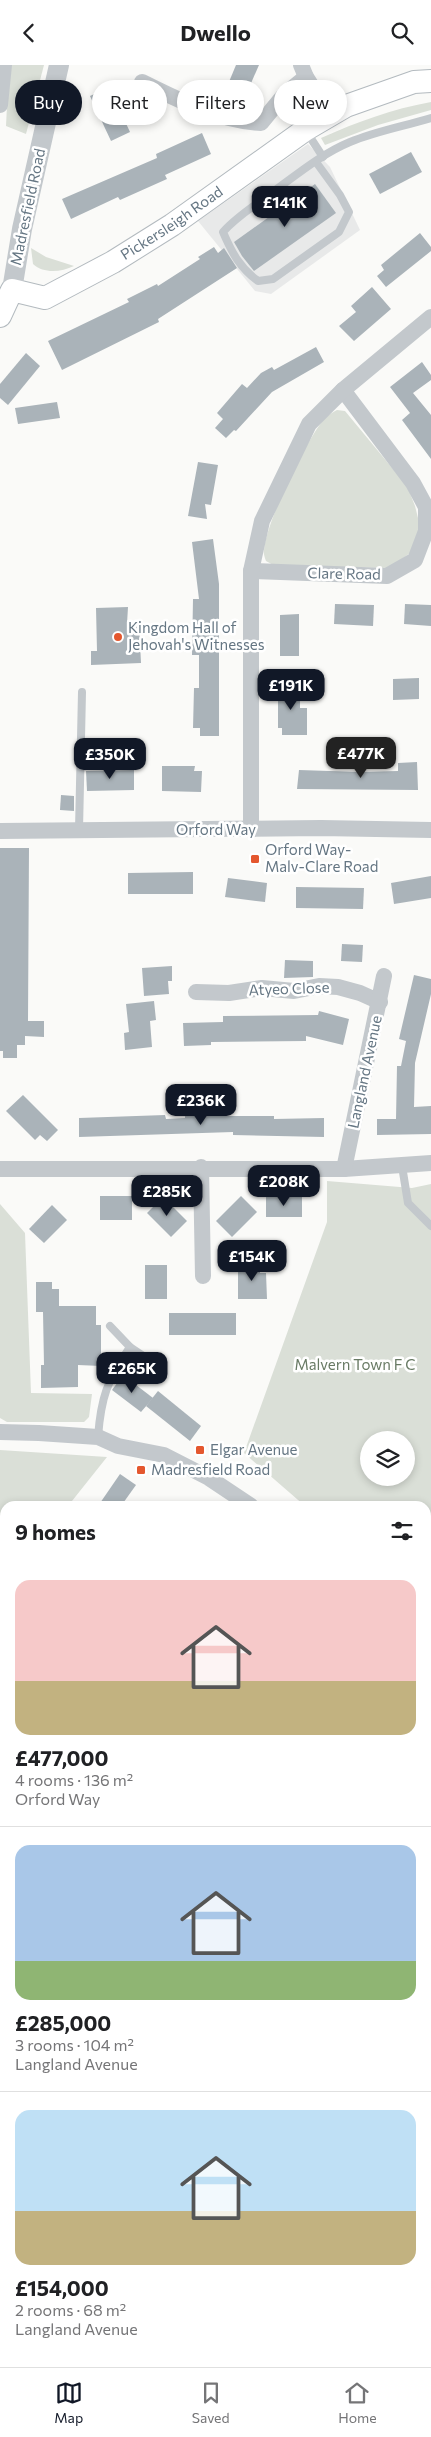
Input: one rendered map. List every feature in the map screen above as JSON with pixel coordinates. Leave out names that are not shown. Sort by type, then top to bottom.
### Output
[{"type":"main road","name":"Pickersleigh Road","points":[[347,106],[414,83],[431,81]]},
{"type":"main road","name":"Pickersleigh Road","points":[[6,289],[45,297],[113,262],[186,215],[313,125]]},
{"type":"main road","points":[[0,316],[6,289]]},
{"type":"street","points":[[0,105],[4,65]]},
{"type":"street","name":"Madresfield Road","points":[[6,289],[22,229],[59,65]]},
{"type":"street","points":[[167,94],[241,122],[261,123],[304,71]]},
{"type":"street","points":[[251,830],[251,571],[262,521],[284,472],[309,425],[343,390],[431,317]]},
{"type":"street","name":"Clare Road","points":[[251,571],[387,576],[415,560],[426,531],[426,507],[413,483],[343,390]]},
{"type":"street","name":"Orford Way","points":[[0,831],[321,828],[431,830]]},
{"type":"street","name":"Langland Avenue","points":[[344,1169],[384,976]]},
{"type":"street","name":"Atyeo Close","points":[[196,992],[229,993],[262,988],[294,991],[319,986],[338,987],[360,993],[380,1002]]},
{"type":"street","points":[[0,1169],[201,1167],[344,1169],[431,1163]]},
{"type":"street","points":[[201,1167],[203,1276]]},
{"type":"street","points":[[0,1432],[98,1437],[118,1446],[170,1458],[209,1478],[244,1501]]},
{"type":"lane","points":[[316,162],[340,195],[349,212],[339,231],[273,279],[258,281],[248,274],[233,257],[223,232],[233,221],[323,157],[350,142],[431,118]]},
{"type":"lane","points":[[305,130],[323,157]]},
{"type":"lane","points":[[79,830],[82,692]]},
{"type":"lane","points":[[402,1166],[408,1203],[431,1226]]},
{"type":"lane","points":[[110,1326],[130,1347],[148,1359]]},
{"type":"lane","points":[[98,1437],[104,1392],[116,1368],[130,1347]]},
{"type":"shaded area","points":[[308,144],[330,167],[360,230],[271,294],[255,291],[198,221]]},
{"type":"green space","points":[[9,65],[44,65],[40,80],[15,80],[15,125],[28,125],[26,134],[6,126]]},
{"type":"green space","points":[[431,102],[431,110],[378,125],[325,145],[321,138],[402,108]]},
{"type":"green space","points":[[31,248],[46,257],[74,266],[58,271],[47,271],[37,267],[33,264]]},
{"type":"green space","points":[[337,410],[345,411],[407,486],[420,526],[410,553],[390,568],[275,566],[266,561],[264,551],[266,537],[279,502],[298,462],[317,429],[325,418]]},
{"type":"green space","name":"Malvern Town F C","points":[[327,1181],[412,1188],[431,1184],[431,1501],[299,1501],[244,1453],[327,1222]]},
{"type":"green space","points":[[0,1204],[25,1233],[31,1393],[92,1394],[89,1417],[84,1422],[7,1422],[0,1418]]},
{"type":"green space","points":[[0,1450],[107,1457],[72,1501],[0,1501]]},
{"type":"building","points":[[236,65],[259,65],[252,80],[230,80]]},
{"type":"building","points":[[104,125],[127,125],[130,132],[111,141]]},
{"type":"building","points":[[202,133],[211,154],[165,175],[167,179],[120,200],[118,197],[71,219],[62,199],[157,158],[156,154]]},
{"type":"building","points":[[411,152],[422,172],[380,194],[369,174]]},
{"type":"building","points":[[315,184],[336,213],[254,271],[234,242]]},
{"type":"building","points":[[420,233],[431,247],[431,251],[386,287],[377,276],[384,270],[381,265]]},
{"type":"building","points":[[214,247],[218,253],[224,248],[237,268],[158,319],[159,322],[62,370],[48,341],[129,302],[127,299],[157,284],[158,286],[200,259],[198,257]]},
{"type":"building","points":[[372,287],[391,309],[354,341],[339,326],[356,312],[351,306]]},
{"type":"building","points":[[316,347],[324,362],[272,392],[236,431],[234,430],[226,438],[215,428],[223,419],[217,413],[242,384],[247,388],[261,373],[272,367],[274,370]]},
{"type":"building","points":[[26,353],[40,366],[8,405],[0,398],[0,384]]},
{"type":"building","points":[[422,362],[431,375],[431,380],[413,393],[431,415],[431,459],[402,420],[410,413],[390,387]]},
{"type":"building","points":[[57,402],[60,418],[18,424],[15,408]]},
{"type":"building","points":[[198,462],[218,465],[211,505],[205,504],[207,519],[188,516]]},
{"type":"building","points":[[213,539],[219,584],[219,736],[200,736],[200,728],[193,728],[194,688],[199,688],[199,655],[192,655],[193,599],[199,599],[192,542]]},
{"type":"building","points":[[335,604],[374,605],[373,626],[334,624]]},
{"type":"building","points":[[405,604],[431,605],[431,626],[404,624]]},
{"type":"building","name":"Kingdom Hall of Jehovah's Witnesses","points":[[128,607],[127,624],[139,623],[141,663],[91,665],[91,651],[97,651],[96,608]]},
{"type":"building","points":[[299,614],[299,656],[280,656],[280,615]]},
{"type":"building","points":[[419,678],[419,699],[393,700],[393,679]]},
{"type":"building","points":[[300,685],[300,708],[307,708],[307,735],[282,735],[282,728],[278,728],[278,686]]},
{"type":"building","points":[[417,762],[418,790],[297,789],[299,770],[398,771],[398,763]]},
{"type":"building","points":[[162,766],[195,766],[194,771],[202,771],[201,792],[162,791]]},
{"type":"building","points":[[134,770],[134,790],[87,791],[86,771]]},
{"type":"building","points":[[61,795],[74,796],[74,811],[60,810]]},
{"type":"building","points":[[0,848],[29,848],[28,1021],[44,1021],[44,1037],[25,1036],[25,1045],[17,1045],[17,1058],[3,1058],[3,1051],[0,1051]]},
{"type":"building","points":[[193,872],[193,894],[128,894],[128,873]]},
{"type":"building","points":[[431,876],[431,898],[394,904],[391,883]]},
{"type":"building","points":[[228,878],[267,883],[265,902],[225,897]]},
{"type":"building","points":[[296,887],[364,888],[363,909],[296,908]]},
{"type":"building","points":[[342,944],[363,945],[362,962],[341,961]]},
{"type":"building","points":[[285,960],[313,961],[313,977],[284,978]]},
{"type":"building","points":[[172,966],[172,981],[168,981],[169,994],[144,996],[142,968]]},
{"type":"building","points":[[414,975],[431,979],[431,994],[415,1063],[414,1107],[431,1106],[431,1134],[377,1135],[377,1119],[396,1119],[397,1066],[401,1066],[406,1041],[399,1039]]},
{"type":"building","points":[[154,1001],[156,1020],[150,1021],[152,1047],[125,1050],[124,1033],[129,1032],[126,1004]]},
{"type":"building","points":[[319,1011],[349,1019],[343,1045],[306,1036],[306,1041],[211,1042],[211,1045],[184,1046],[183,1023],[223,1022],[223,1016],[318,1015]]},
{"type":"building","points":[[23,1095],[58,1130],[47,1141],[40,1135],[35,1140],[6,1111]]},
{"type":"building","points":[[185,1113],[224,1113],[224,1116],[274,1116],[274,1119],[324,1118],[324,1137],[233,1135],[233,1132],[79,1137],[79,1118],[165,1115],[166,1119],[185,1118]]},
{"type":"building","points":[[100,1196],[132,1196],[132,1220],[100,1220]]},
{"type":"building","points":[[241,1196],[257,1212],[232,1237],[216,1221]]},
{"type":"building","points":[[302,1196],[302,1217],[266,1217],[266,1197]]},
{"type":"building","points":[[163,1197],[187,1221],[171,1237],[147,1213]]},
{"type":"building","points":[[52,1205],[67,1220],[44,1243],[29,1229]]},
{"type":"building","points":[[238,1263],[260,1263],[260,1273],[266,1273],[267,1299],[238,1299]]},
{"type":"building","points":[[145,1265],[167,1265],[167,1299],[145,1299]]},
{"type":"building","points":[[36,1282],[52,1282],[52,1289],[59,1289],[59,1306],[96,1306],[96,1325],[101,1325],[101,1366],[78,1365],[78,1387],[41,1388],[41,1365],[44,1365],[43,1312],[36,1312]]},
{"type":"building","points":[[169,1313],[236,1313],[236,1335],[169,1335]]},
{"type":"building","points":[[123,1375],[153,1398],[141,1412],[112,1390]]},
{"type":"building","points":[[158,1391],[201,1426],[190,1441],[146,1406]]},
{"type":"building","points":[[120,1474],[136,1485],[125,1501],[101,1501]]},
{"type":"place","name":"Kingdom Hall of Jehovah's Witnesses","points":[[118,637]]},
{"type":"place","name":"Orford Way- Malv-Clare Road","points":[[255,859]]},
{"type":"place","name":"Elgar Avenue","points":[[200,1450]]},
{"type":"place","name":"Madresfield Road","points":[[141,1470]]}]
